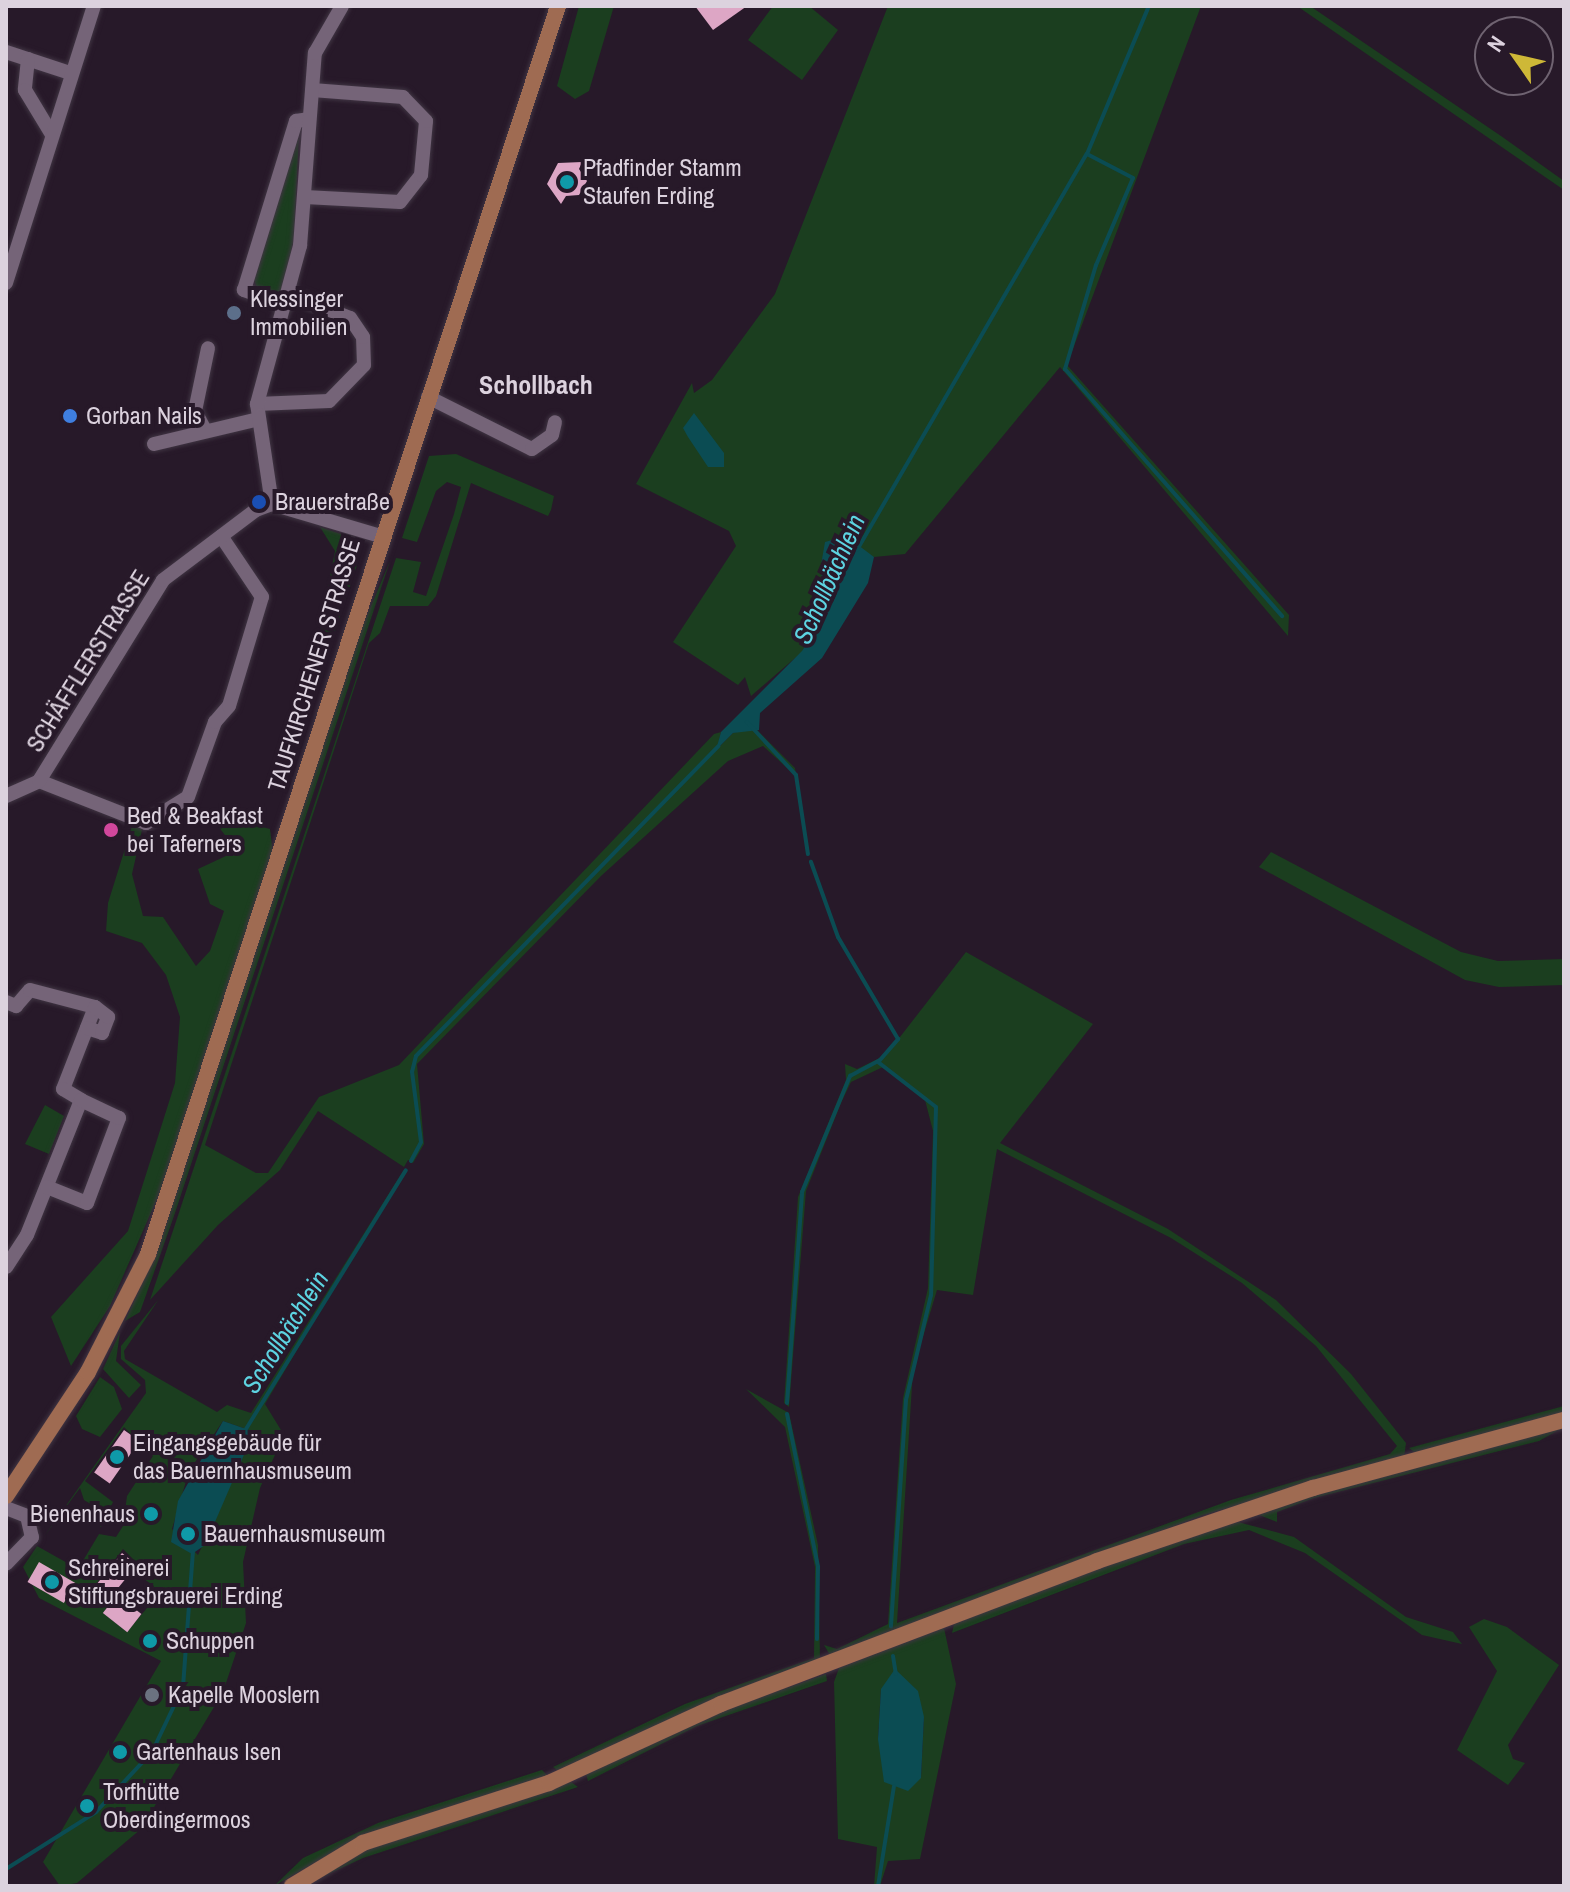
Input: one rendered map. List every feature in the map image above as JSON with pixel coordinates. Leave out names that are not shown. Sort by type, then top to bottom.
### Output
[{"type":"main road","name":"TAUFKIRCHENER STRASSE","points":[[6,1496],[88,1372],[148,1254],[380,536],[558,6]]},
{"type":"main road","points":[[292,1886],[363,1843],[537,1788],[721,1704],[1111,1555],[1313,1488],[1564,1420]]},
{"type":"street","points":[[6,283],[70,73],[94,6]]},
{"type":"street","points":[[342,6],[315,53],[308,119],[305,197],[287,299],[255,420],[272,504],[380,536]]},
{"type":"street","points":[[6,52],[70,73]]},
{"type":"street","points":[[28,59],[25,90],[51,133]]},
{"type":"street","points":[[305,197],[400,202],[421,175],[426,121],[403,97],[312,90]]},
{"type":"street","points":[[257,404],[329,401],[364,365],[363,337],[350,318],[244,290],[296,121],[308,119]]},
{"type":"street","points":[[205,430],[195,411],[208,348]]},
{"type":"street","points":[[428,397],[532,449],[552,435],[555,422]]},
{"type":"street","points":[[154,444],[255,420]]},
{"type":"street","name":"SCHÄFFLERSTRASSE","points":[[6,796],[39,781],[163,580],[221,536],[272,504]]},
{"type":"street","points":[[39,781],[146,823],[188,797],[215,722],[229,706],[262,597],[221,536]]},
{"type":"street","points":[[6,1002],[16,1006],[30,990],[95,1007],[63,1089],[119,1118],[87,1203],[47,1187]]},
{"type":"street","points":[[6,1267],[47,1187],[81,1100]]},
{"type":"street","points":[[6,1508],[27,1516],[32,1537],[6,1564]]},
{"type":"shaded area","points":[[579,6],[614,6],[589,91],[575,99],[557,86]]},
{"type":"shaded area","points":[[773,6],[809,6],[838,30],[802,80],[748,40]]},
{"type":"shaded area","points":[[888,6],[1201,6],[1067,365],[1289,615],[1288,636],[1060,367],[905,554],[874,557],[854,546],[825,546],[824,618],[802,652],[751,696],[745,677],[738,685],[673,642],[736,546],[729,531],[636,484],[692,383],[694,393],[712,380],[775,294]]},
{"type":"shaded area","points":[[1297,6],[1310,6],[1501,136],[1564,181],[1564,190]]},
{"type":"shaded area","points":[[299,135],[294,238],[283,290],[272,295],[257,289],[253,276]]},
{"type":"shaded area","points":[[456,454],[554,496],[551,510],[548,516],[471,483],[436,596],[428,606],[390,606],[380,633],[369,643],[205,1145],[256,1173],[268,1173],[319,1097],[399,1065],[714,734],[721,732],[717,749],[733,733],[754,727],[795,768],[810,854],[796,776],[763,746],[728,761],[601,876],[417,1064],[424,1144],[413,1163],[408,1160],[404,1167],[318,1111],[280,1170],[218,1225],[150,1300],[396,558],[421,562],[413,592],[426,596],[454,514],[461,487],[447,482],[436,491],[417,542],[402,538],[429,456]]},
{"type":"shaded area","points":[[320,527],[350,537],[359,559],[297,746],[335,551]]},
{"type":"shaded area","points":[[390,561],[174,1216],[140,1312],[125,1321],[158,1249],[357,639]]},
{"type":"shaded area","points":[[222,816],[270,829],[273,853],[164,1183],[110,1306],[71,1366],[51,1317],[128,1231],[175,1083],[180,1017],[166,975],[142,943],[106,931],[108,903],[133,823],[142,830],[132,874],[143,916],[163,917],[196,966],[210,951],[224,911],[210,904],[198,869],[228,855],[228,839],[214,821]]},
{"type":"shaded area","points":[[1271,852],[1461,952],[1498,961],[1564,959],[1564,985],[1499,987],[1465,980],[1259,867]]},
{"type":"shaded area","points":[[966,952],[1093,1024],[1000,1143],[1168,1229],[1276,1300],[1351,1374],[1406,1443],[1404,1458],[1203,1515],[830,1655],[824,1645],[837,1649],[888,1624],[903,1398],[928,1288],[933,1131],[925,1100],[883,1067],[851,1082],[841,1103],[806,1191],[789,1407],[784,1403],[798,1197],[846,1080],[845,1064],[857,1069],[886,1055]],"holes":[[[997,1149],[1171,1238],[1242,1283],[1316,1346],[1397,1446],[1390,1454],[1231,1500],[897,1623],[913,1370],[937,1290],[973,1295]]]},
{"type":"shaded area","points":[[45,1105],[64,1116],[49,1154],[25,1144]]},
{"type":"shaded area","points":[[405,1168],[265,1404],[284,1435],[260,1488],[243,1562],[246,1623],[223,1692],[141,1829],[77,1883],[60,1886],[43,1862],[161,1661],[39,1598],[23,1567],[37,1546],[78,1569],[99,1534],[116,1537],[123,1526],[127,1496],[153,1456],[124,1427],[85,1481],[113,1502],[101,1527],[97,1524],[104,1512],[84,1500],[80,1488],[43,1538],[146,1393],[145,1380],[121,1359],[121,1346],[159,1299],[124,1351],[125,1359],[217,1412],[227,1405],[251,1413]],"holes":[[[223,1421],[252,1431],[198,1555],[172,1529],[189,1471]],[[123,1549],[138,1564],[147,1560],[144,1579],[154,1586],[147,1608],[127,1632],[103,1613],[112,1600],[95,1585]]]},
{"type":"shaded area","points":[[120,1332],[116,1361],[141,1385],[129,1398],[103,1369]]},
{"type":"shaded area","points":[[100,1377],[114,1387],[122,1409],[100,1437],[82,1429],[76,1416]]},
{"type":"shaded area","points":[[746,1389],[789,1413],[818,1545],[820,1660],[557,1770],[553,1767],[685,1704],[814,1658],[815,1567],[785,1427]]},
{"type":"shaded area","points":[[1564,1406],[1564,1412],[1417,1454],[1409,1448]]},
{"type":"shaded area","points":[[1564,1427],[1539,1441],[1314,1498],[1277,1512],[1277,1522],[1259,1515],[1263,1509]]},
{"type":"shaded area","points":[[1238,1522],[1294,1537],[1406,1617],[1453,1632],[1462,1644],[1422,1635],[1305,1553],[1249,1530],[1184,1544],[952,1633],[954,1624],[1153,1546]]},
{"type":"shaded area","points":[[1484,1619],[1507,1627],[1559,1665],[1508,1745],[1513,1759],[1525,1763],[1508,1785],[1457,1750],[1497,1671],[1469,1627]]},
{"type":"shaded area","points":[[944,1628],[956,1684],[920,1859],[888,1861],[880,1886],[874,1886],[877,1847],[838,1839],[834,1682],[839,1668]],"holes":[[[881,1689],[924,1717],[921,1778],[878,1739]]]},
{"type":"shaded area","points":[[826,1674],[827,1681],[697,1726],[588,1781],[586,1774],[727,1709]]},
{"type":"shaded area","points":[[542,1770],[549,1777],[356,1839],[274,1886],[303,1858],[378,1823]]},
{"type":"shaded area","points":[[571,1782],[578,1787],[363,1858],[303,1886],[361,1851]]},
{"type":"water","points":[[694,413],[724,453],[724,467],[708,467],[683,428]]},
{"type":"water","points":[[832,540],[858,545],[874,557],[868,583],[822,658],[760,713],[759,730],[733,733],[716,750],[721,732],[802,651],[824,618],[821,565],[825,542]]},
{"type":"water","points":[[223,1421],[252,1431],[250,1441],[205,1545],[192,1554],[171,1542],[178,1501]]},
{"type":"water","points":[[895,1669],[918,1691],[924,1717],[921,1778],[908,1791],[884,1782],[878,1739],[881,1689]]},
{"type":"building","points":[[695,6],[747,6],[713,30]]},
{"type":"building","name":"Pfadfinder Stamm Staufen Erding","points":[[582,162],[579,169],[587,181],[579,195],[566,196],[561,204],[547,184],[558,163]]},
{"type":"building","name":"Eingangsgebäude für das Bauernhausmuseum","points":[[124,1430],[140,1441],[110,1483],[94,1473]]},
{"type":"building","points":[[122,1553],[137,1565],[111,1597],[96,1585]]},
{"type":"building","name":"Schreinerei Stiftungsbrauerei Erding","points":[[39,1562],[75,1583],[64,1603],[28,1582]]},
{"type":"building","points":[[117,1595],[141,1614],[127,1632],[103,1613]]},
{"type":"waterway","name":"Schollbächlein","points":[[857,550],[1087,154],[1149,6]]},
{"type":"waterway","points":[[1087,154],[1133,178],[1096,265],[1065,369],[1282,616]]},
{"type":"waterway","points":[[747,722],[796,775],[808,854]]},
{"type":"waterway","name":"Schollbächlein","points":[[411,1161],[421,1142],[412,1072],[416,1056],[719,746]]},
{"type":"waterway","points":[[787,1403],[802,1192],[850,1076],[880,1060],[898,1039],[838,937],[811,862]]},
{"type":"waterway","points":[[878,1062],[936,1107],[931,1295],[906,1400],[891,1627]]},
{"type":"waterway","name":"Schollbächlein","points":[[246,1429],[406,1170]]},
{"type":"waterway","points":[[787,1414],[818,1567],[817,1639]]},
{"type":"waterway","name":"Schollbächlein","points":[[6,1869],[96,1812],[152,1752],[183,1687],[193,1551]]},
{"type":"waterway","points":[[893,1656],[896,1674]]},
{"type":"waterway","points":[[878,1886],[894,1786]]},
{"type":"place","name":"Pfadfinder Stamm Staufen Erding","points":[[567,182]]},
{"type":"place","name":"Klessinger Immobilien","points":[[234,313]]},
{"type":"place","name":"Gorban Nails","points":[[70,416]]},
{"type":"place","name":"Brauerstraße","points":[[259,502]]},
{"type":"place","name":"Bed & Beakfast bei Taferners","points":[[111,830]]},
{"type":"place","name":"Eingangsgebäude für das Bauernhausmuseum","points":[[117,1457]]},
{"type":"place","name":"Bienenhaus","points":[[151,1514]]},
{"type":"place","name":"Bauernhausmuseum","points":[[188,1534]]},
{"type":"place","name":"Schreinerei Stiftungsbrauerei Erding","points":[[52,1582]]},
{"type":"place","name":"Schuppen","points":[[150,1641]]},
{"type":"place","name":"Kapelle Mooslern","points":[[152,1695]]},
{"type":"place","name":"Gartenhaus Isen","points":[[120,1752]]},
{"type":"place","name":"Torfhütte Oberdingermoos","points":[[87,1806]]},
{"type":"district","name":"Schollbach","points":[[536,385]]}]
